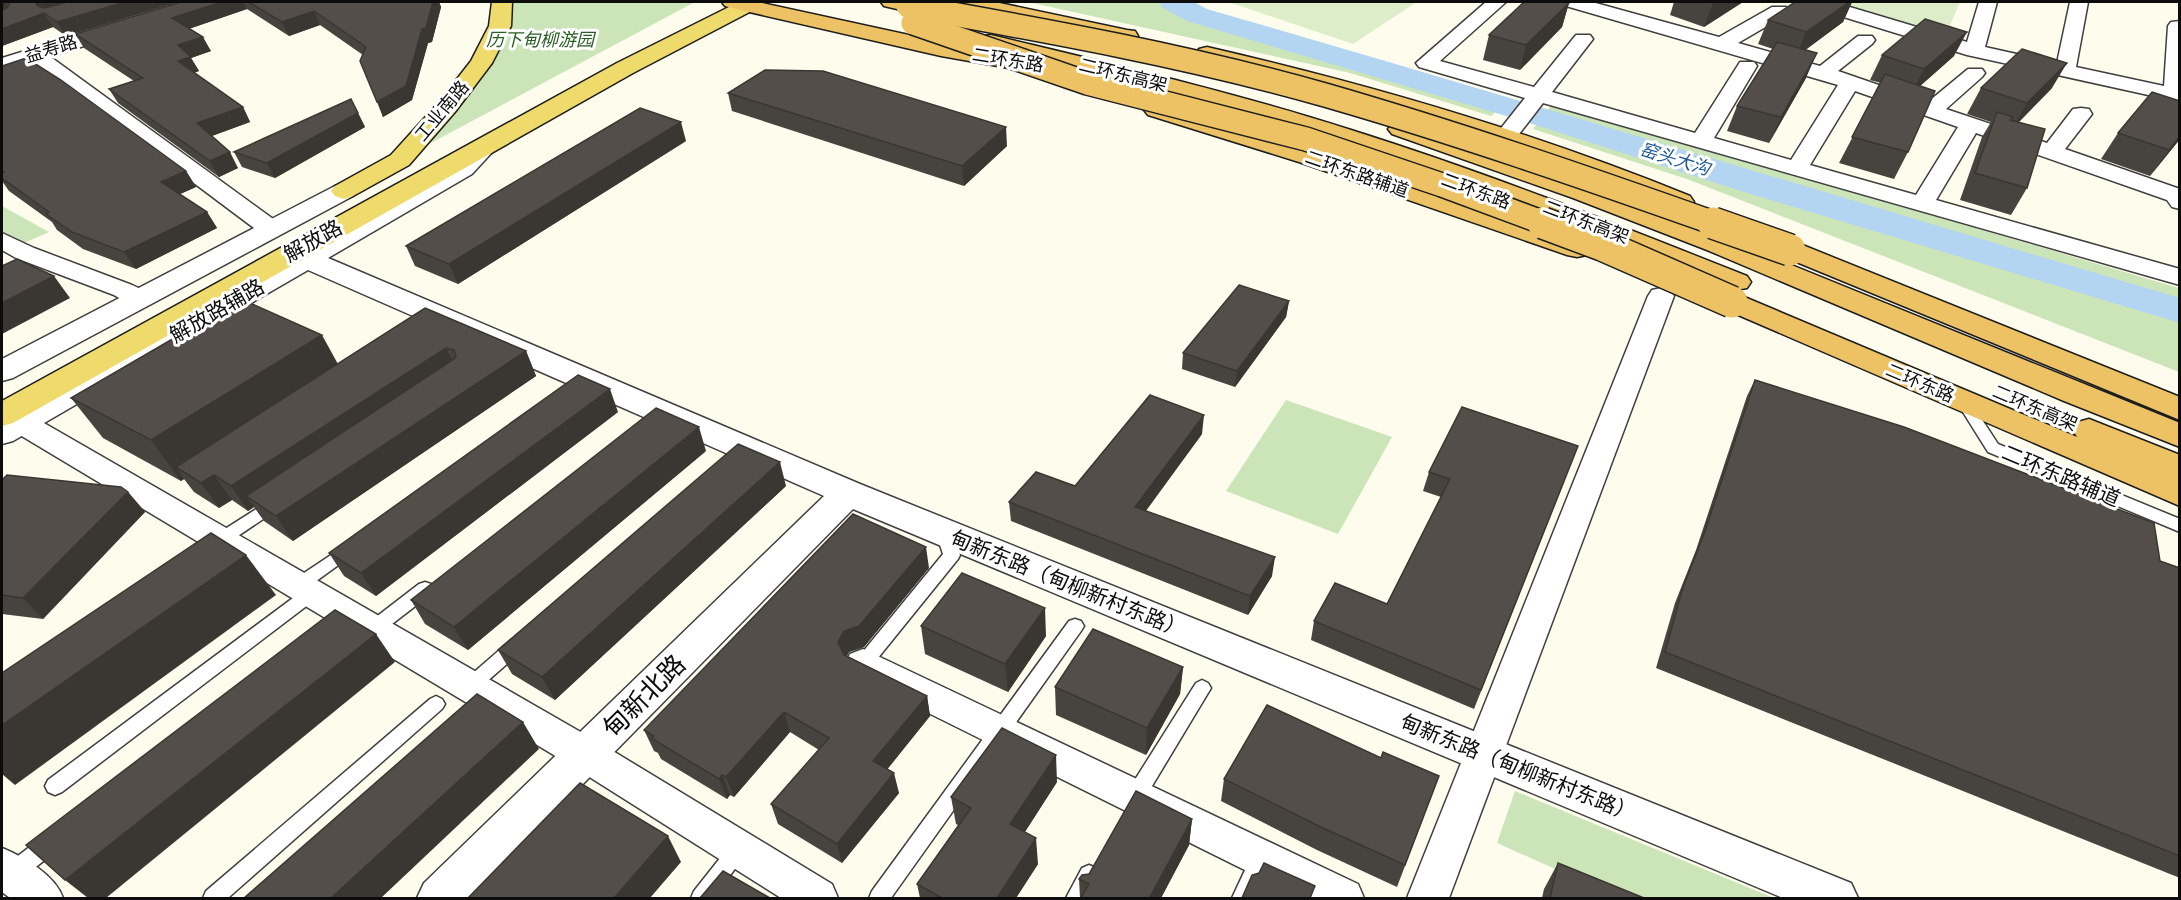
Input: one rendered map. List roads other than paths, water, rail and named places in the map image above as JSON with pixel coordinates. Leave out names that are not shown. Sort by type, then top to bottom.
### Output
[{"type":"highway","name":"二环东高架","points":[[832,2],[897,8],[1206,77],[1379,122],[1543,177],[1760,262],[2068,393],[2180,436]]},
{"type":"highway","name":"二环东路","points":[[969,2],[1092,29],[1116,48],[1390,119],[1536,167],[1729,237],[1790,250],[2180,409]]},
{"type":"highway","name":"二环东路","points":[[744,3],[979,56]]},
{"type":"highway","name":"二环东高架","points":[[897,8],[1283,117],[1413,158],[1570,214],[2180,468]]},
{"type":"highway","points":[[897,8],[1124,45],[1324,94],[1497,147],[1790,250]]},
{"type":"highway","points":[[897,8],[1087,83],[1306,139],[1431,181],[1602,245],[1732,302]]},
{"type":"highway","points":[[1092,29],[1284,70],[1508,133],[1615,174],[1790,250]]},
{"type":"highway","name":"二环东路辅道","points":[[979,56],[1308,157],[1732,302]]},
{"type":"highway","name":"二环东路","points":[[1732,302],[2180,494]]},
{"type":"main road","name":"工业南路","points":[[382,180],[481,63],[500,26],[502,2]]},
{"type":"main road","name":"解放路","points":[[8,423],[489,143],[712,2]]},
{"type":"main road","name":"解放路","points":[[2,390],[382,180],[744,3]]},
{"type":"main road","points":[[344,191],[382,180]]},
{"type":"street","name":"益寿路","points":[[2,64],[203,2]]},
{"type":"street","points":[[1497,2],[1426,63],[2180,277]]},
{"type":"street","points":[[1573,2],[1725,43],[1823,73],[2175,195],[2180,202]]},
{"type":"street","points":[[1815,2],[1974,51],[2177,95],[2178,26]]},
{"type":"street","points":[[1974,51],[1988,2]]},
{"type":"street","points":[[2066,68],[2079,2]]},
{"type":"street","points":[[1725,43],[1779,11]]},
{"type":"street","points":[[1508,133],[1536,95],[1583,39]]},
{"type":"street","points":[[1823,73],[1865,40]]},
{"type":"street","points":[[34,54],[270,229]]},
{"type":"street","points":[[1702,139],[1747,66]]},
{"type":"street","points":[[1932,111],[1975,73]]},
{"type":"street","points":[[1798,165],[1850,82]]},
{"type":"street","points":[[2052,152],[2080,114]]},
{"type":"street","points":[[1922,204],[1971,124]]},
{"type":"street","name":"解放路辅路","points":[[8,423],[219,310],[463,169],[489,143]]},
{"type":"street","points":[[2,371],[344,191]]},
{"type":"street","points":[[5,246],[123,290],[138,298]]},
{"type":"street","name":"甸新东路（甸柳新村东路）","points":[[306,259],[437,322],[944,533],[1835,898]]},
{"type":"street","points":[[1428,898],[1661,296]]},
{"type":"street","points":[[8,423],[210,540],[305,589],[351,623],[470,687],[585,754],[817,898]]},
{"type":"street","name":"甸新北路","points":[[440,898],[849,493]]},
{"type":"street","points":[[863,664],[999,730],[1128,808],[1261,858],[1344,898]]},
{"type":"street","points":[[6,870],[42,898]]},
{"type":"lane","name":"二环东路辅道","points":[[1963,401],[1992,447],[2180,526]]},
{"type":"lane","points":[[210,540],[285,497]]},
{"type":"lane","points":[[863,664],[952,555],[944,533]]},
{"type":"lane","points":[[55,786],[305,589],[361,540]]},
{"type":"lane","points":[[351,623],[441,577]]},
{"type":"lane","points":[[879,898],[1075,626]]},
{"type":"lane","points":[[470,687],[526,637]]},
{"type":"lane","points":[[1128,808],[1202,688]]},
{"type":"lane","points":[[213,898],[435,704]]},
{"type":"lane","points":[[6,870],[70,829]]},
{"type":"lane","points":[[701,898],[739,850]]},
{"type":"lane","points":[[1076,898],[1099,858]]},
{"type":"lane","points":[[1242,898],[1261,858]]},
{"type":"waterway","name":"窑头大沟","points":[[1173,2],[1197,15],[1535,114],[1757,184],[2180,311]]},
{"type":"park label","name":"历下甸柳游园","points":[[540,40]]}]
